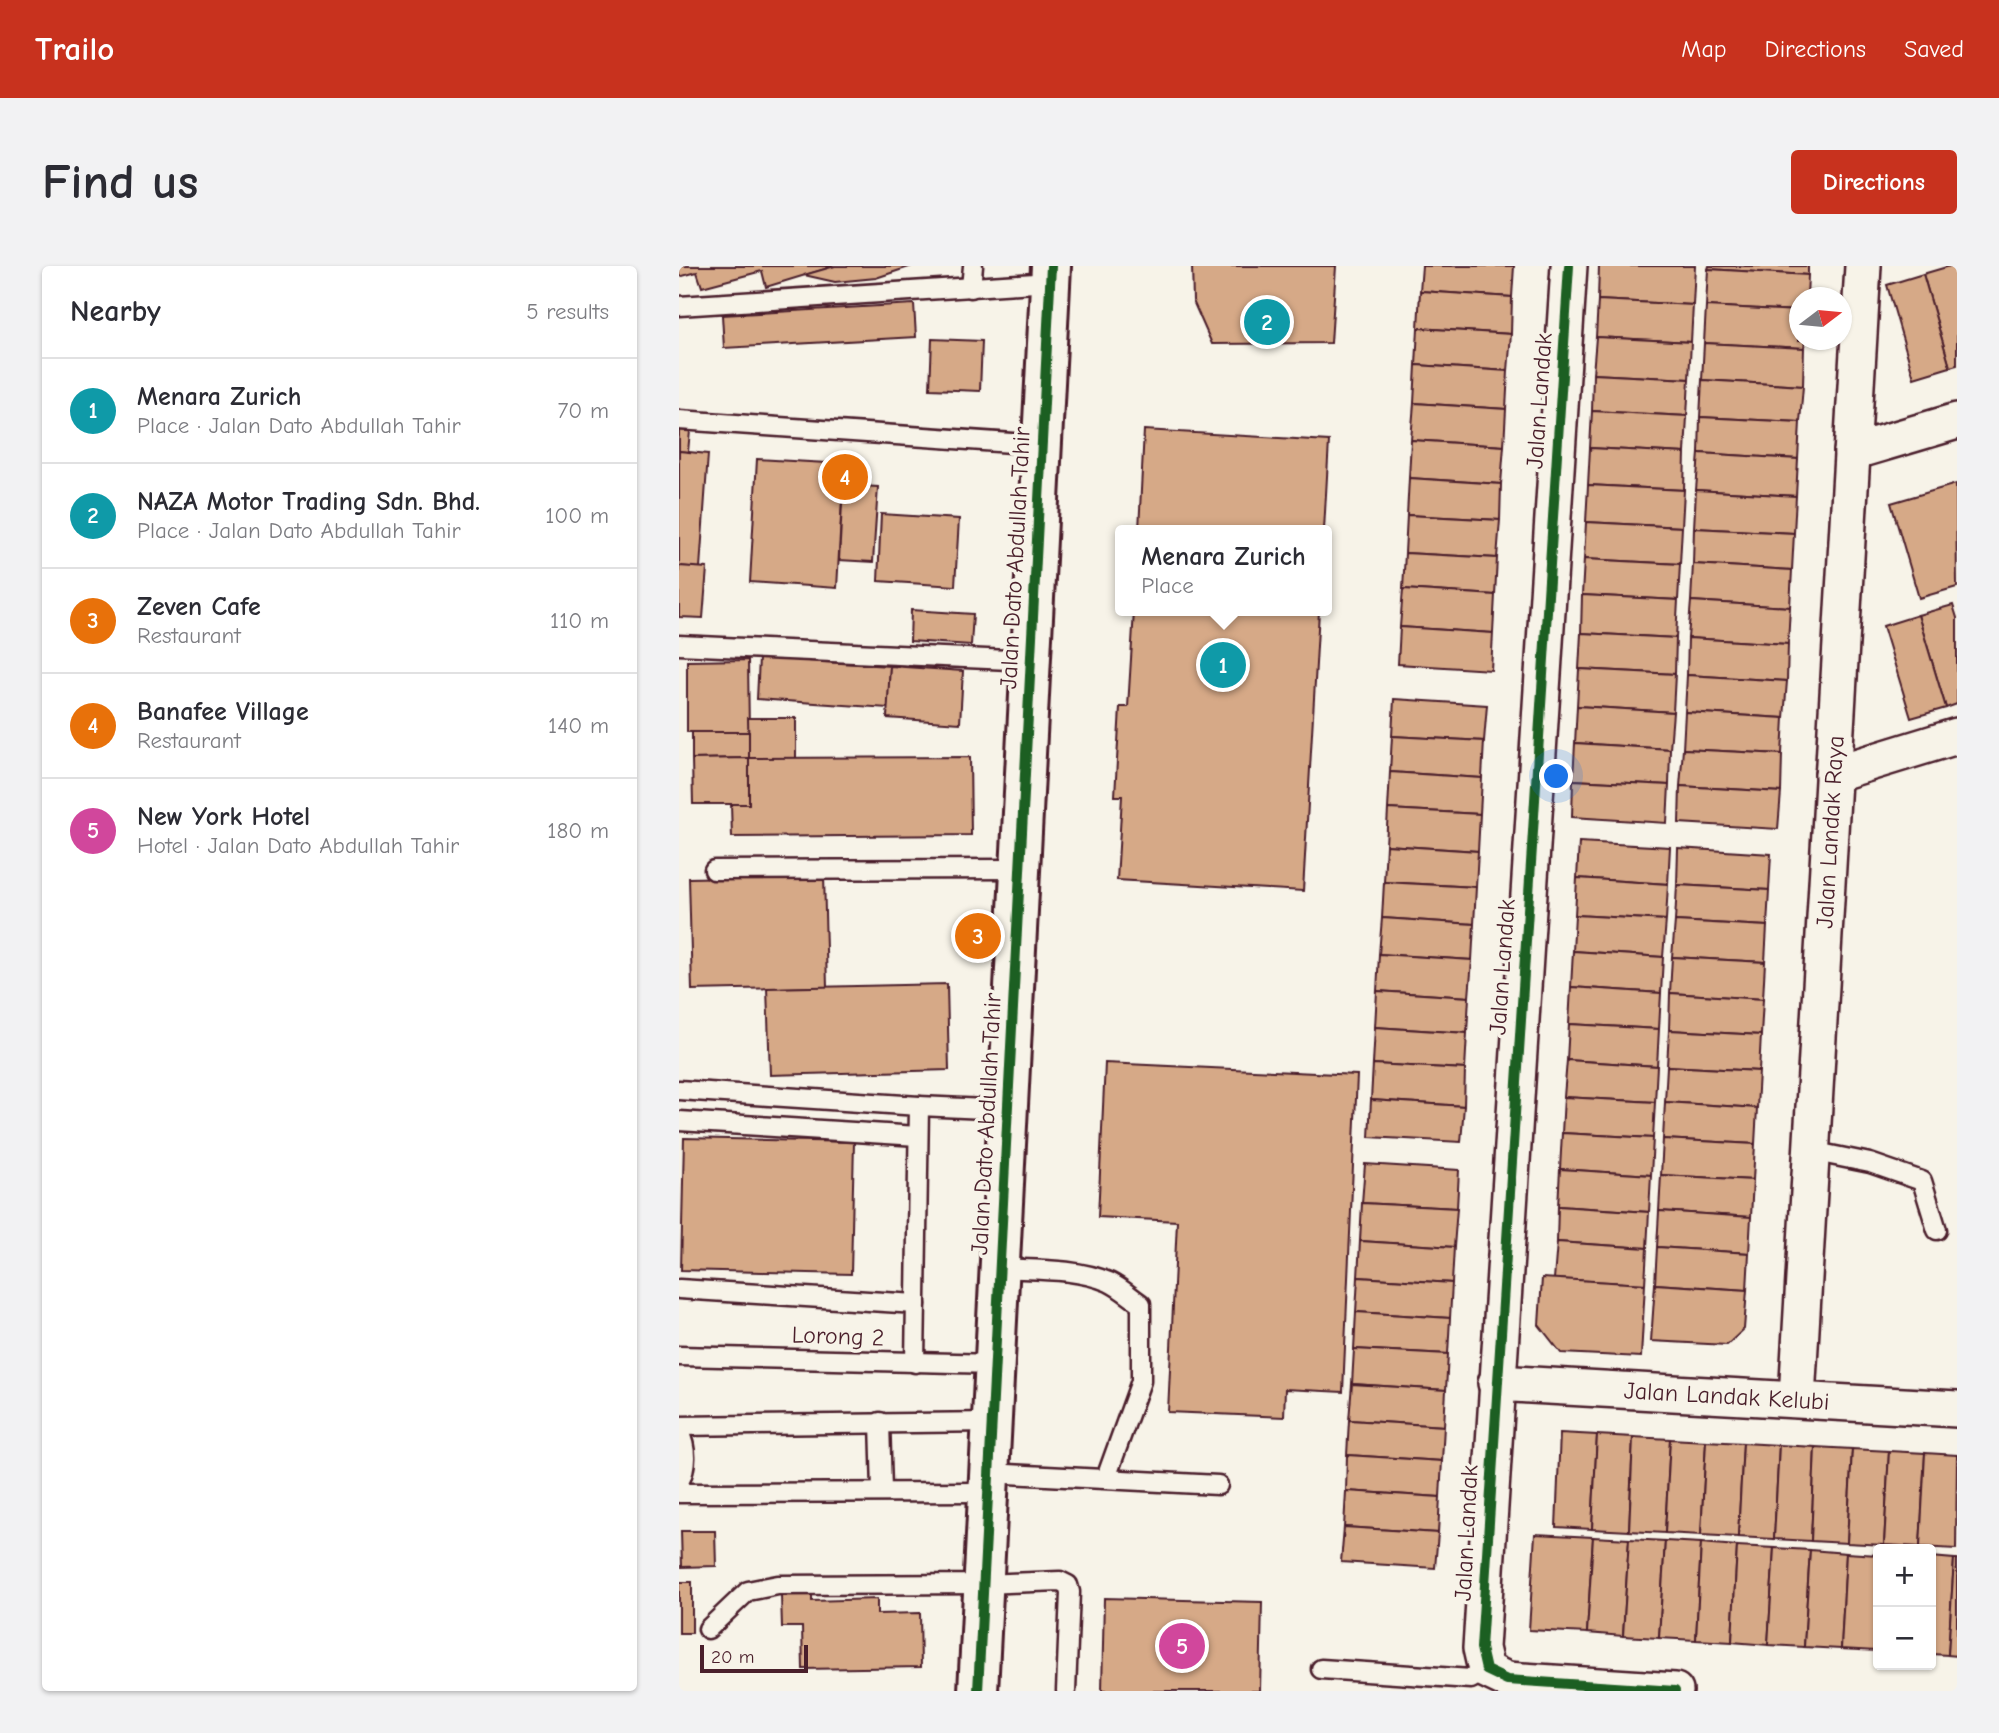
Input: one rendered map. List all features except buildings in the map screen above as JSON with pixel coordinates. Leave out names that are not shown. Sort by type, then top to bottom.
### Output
[{"type":"street","name":"Jalan Landak","points":[[1486,1670],[1481,1648],[1496,1383],[1569,266]]},
{"type":"street","name":"Jalan Landak Raya","points":[[1797,1398],[1863,266]]},
{"type":"street","name":"Jalan Dato Abdullah Tahir","points":[[978,1691],[1051,274]]},
{"type":"street","points":[[1852,452],[1957,421]]},
{"type":"street","points":[[1833,774],[1957,736]]},
{"type":"street","name":"Jalan Landak Kelubi","points":[[1496,1383],[1957,1409]]},
{"type":"street","points":[[1486,1670],[1507,1680],[1675,1691]]},
{"type":"lane","points":[[971,288],[973,266]]},
{"type":"lane","points":[[679,306],[971,288],[1051,274]]},
{"type":"lane","points":[[679,420],[1042,444]]},
{"type":"lane","points":[[679,645],[1031,660]]},
{"type":"lane","points":[[715,870],[1020,869]]},
{"type":"lane","points":[[679,1090],[1008,1110]]},
{"type":"lane","points":[[915,1363],[919,1106]]},
{"type":"lane","points":[[679,1121],[918,1136]]},
{"type":"lane","points":[[1811,1151],[1870,1163],[1922,1181],[1937,1230]]},
{"type":"lane","points":[[1000,1268],[1052,1270],[1110,1282],[1141,1304],[1141,1381],[1106,1478]]},
{"type":"lane","points":[[679,1289],[916,1304]]},
{"type":"lane","name":"Lorong 2","points":[[679,1356],[995,1364]]},
{"type":"lane","points":[[880,1422],[882,1491]]},
{"type":"lane","points":[[679,1426],[992,1422]]},
{"type":"lane","points":[[679,1432],[684,1442],[685,1460],[679,1482]]},
{"type":"lane","points":[[679,1493],[882,1491],[1106,1478],[1218,1485]]},
{"type":"lane","points":[[708,1629],[748,1591],[778,1585],[1060,1581],[1068,1585],[1070,1592],[1066,1691]]},
{"type":"lane","points":[[1321,1669],[1471,1679],[1486,1670]]},
{"type":"cycle path","points":[[978,1691],[1051,266]]},
{"type":"cycle path","points":[[1569,266],[1481,1648],[1486,1670],[1507,1680],[1675,1691]]},
{"type":"place","name":"NAZA Motor Trading Sdn. Bhd.","points":[[1267,322]]},
{"type":"place","name":"Banafee Village","points":[[845,477]]},
{"type":"place","name":"Menara Zurich","points":[[1223,665]]},
{"type":"place","name":"Zeven Cafe","points":[[978,936]]},
{"type":"place","name":"New York Hotel","points":[[1182,1646]]}]
